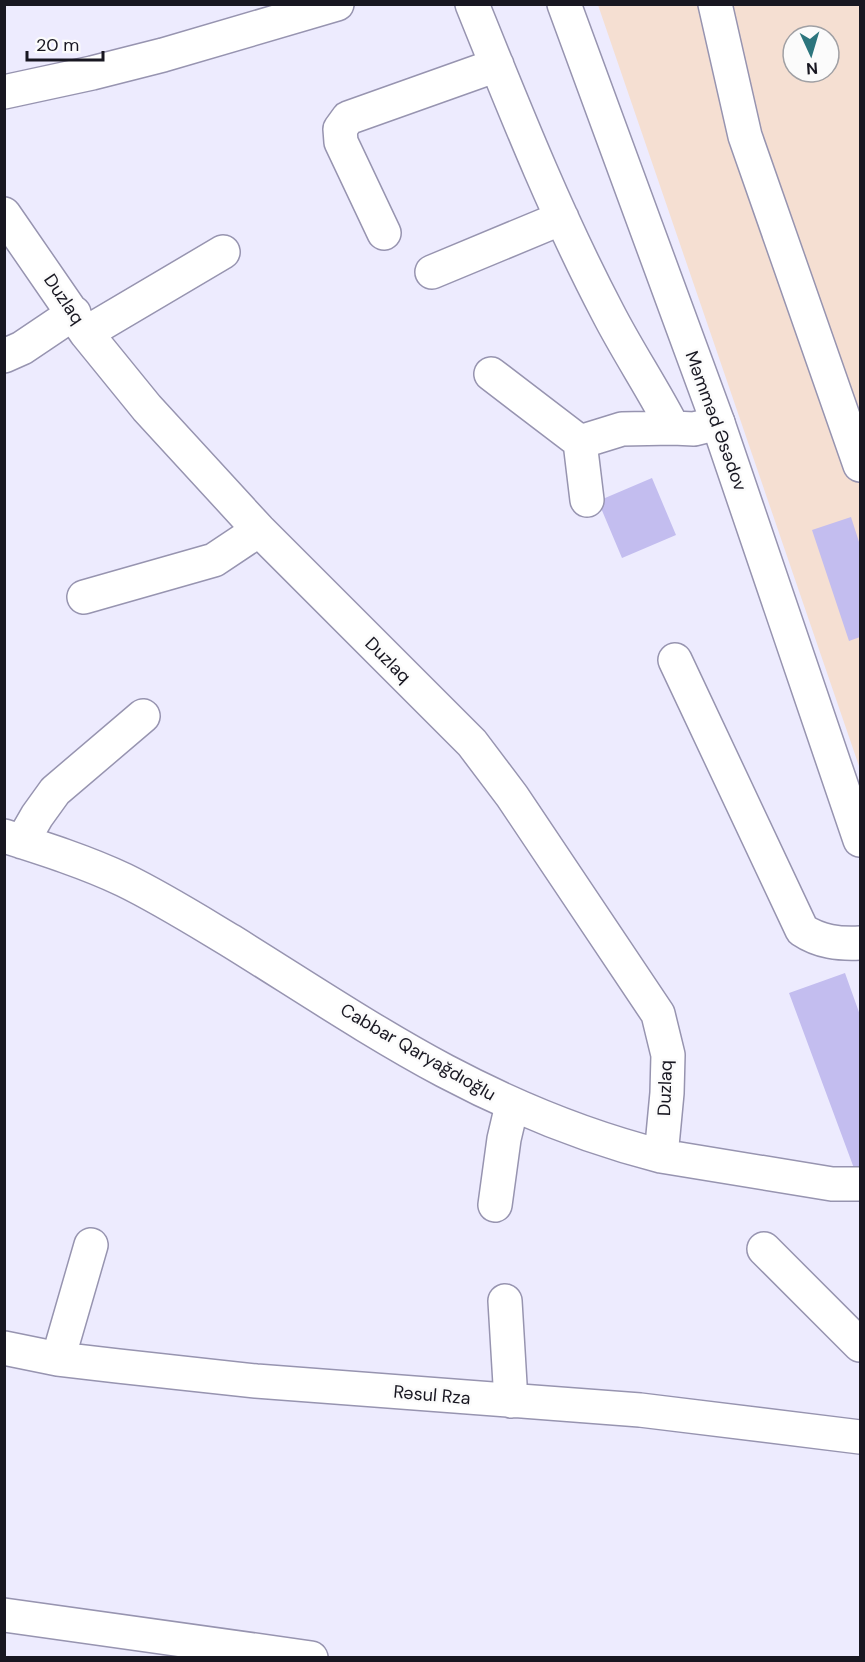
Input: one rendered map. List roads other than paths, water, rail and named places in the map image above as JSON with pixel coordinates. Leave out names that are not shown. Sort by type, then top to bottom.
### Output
[{"type":"street","points":[[4,92],[122,66],[337,4]]},
{"type":"street","points":[[472,4],[562,218],[608,313],[673,428]]},
{"type":"street","name":"Məmməd Əsədov","points":[[564,4],[718,423],[861,840]]},
{"type":"street","points":[[715,4],[745,136],[848,389],[861,465]]},
{"type":"street","points":[[384,233],[341,142],[340,129],[348,118],[497,65]]},
{"type":"street","name":"Duzlaq","points":[[4,214],[80,323],[147,408],[258,530],[472,743],[512,796],[658,1014],[668,1055],[661,1156]]},
{"type":"street","points":[[432,272],[562,218]]},
{"type":"street","points":[[4,356],[80,323],[224,252]]},
{"type":"street","points":[[491,374],[580,442],[586,500]]},
{"type":"street","points":[[580,442],[622,429],[694,429],[718,423]]},
{"type":"street","points":[[84,597],[214,560],[258,530]]},
{"type":"street","points":[[675,660],[802,930],[815,939],[846,944],[861,943]]},
{"type":"street","points":[[13,839],[37,816],[55,792],[143,716]]},
{"type":"street","name":"Cabbar Qaryağdıoğlu","points":[[13,839],[81,862],[124,880],[182,911],[444,1071],[512,1105],[634,1149],[661,1156],[832,1184],[861,1184]]},
{"type":"street","points":[[495,1205],[504,1139],[512,1105]]},
{"type":"street","points":[[58,1359],[91,1245]]},
{"type":"street","points":[[764,1249],[861,1345]]},
{"type":"street","points":[[505,1301],[511,1401]]},
{"type":"street","name":"Rəsul Rza","points":[[4,1347],[58,1359],[256,1381],[640,1410],[861,1437]]},
{"type":"street","points":[[4,1615],[311,1658]]}]
